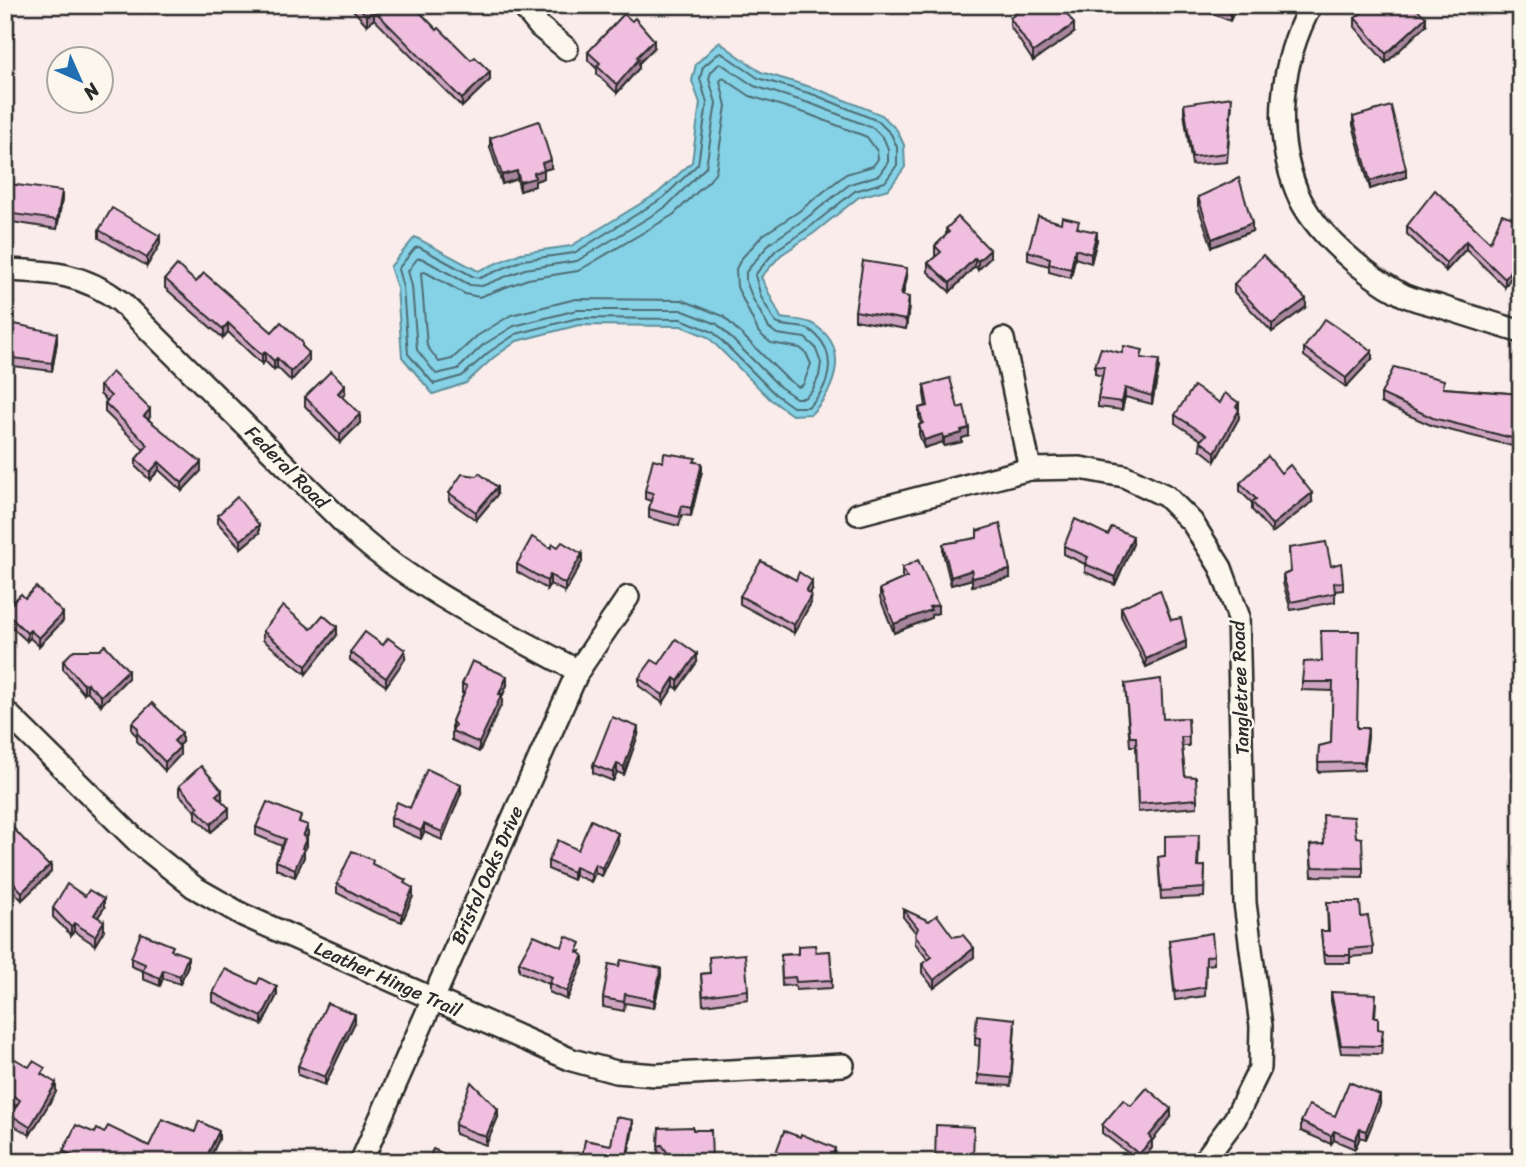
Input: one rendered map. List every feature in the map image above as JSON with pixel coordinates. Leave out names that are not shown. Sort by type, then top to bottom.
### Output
[{"type":"street","points":[[522,5],[540,27],[567,49]]},
{"type":"street","points":[[1311,5],[1293,46],[1283,102],[1287,157],[1297,193],[1307,209],[1330,239],[1350,258],[1372,276],[1405,296],[1521,332]]},
{"type":"street","name":"Federal Road","points":[[5,270],[81,278],[104,289],[121,302],[386,562],[431,592],[578,671]]},
{"type":"street","points":[[1003,339],[1030,469]]},
{"type":"street","name":"Tangletree Road","points":[[858,514],[1030,469],[1080,468],[1124,476],[1166,496],[1192,522],[1221,568],[1238,615],[1245,903],[1261,1026],[1260,1068],[1235,1119],[1203,1162]]},
{"type":"street","name":"Bristol Oaks Drive","points":[[361,1162],[578,671],[628,597]]},
{"type":"street","name":"Leather Hinge Trail","points":[[5,711],[139,843],[194,887],[243,915],[572,1059],[616,1072],[656,1075],[843,1065]]},
{"type":"water","points":[[719,42],[761,72],[817,89],[882,115],[897,130],[904,145],[905,167],[889,189],[859,197],[781,255],[761,277],[781,318],[810,322],[825,333],[832,344],[836,368],[833,381],[820,404],[811,414],[792,415],[770,399],[708,337],[681,326],[579,325],[517,341],[493,358],[466,383],[433,394],[402,357],[397,288],[390,267],[415,237],[478,271],[521,253],[571,246],[658,193],[692,162],[700,103],[692,81],[696,64]]},
{"type":"building","points":[[356,5],[413,5],[471,60],[475,57],[490,72],[462,99],[374,10],[367,16]]},
{"type":"building","points":[[1028,5],[1061,5],[1074,24],[1033,52],[1010,18]]},
{"type":"building","points":[[1213,5],[1233,5],[1230,12]]},
{"type":"building","points":[[1372,5],[1412,5],[1426,17],[1386,54],[1355,18]]},
{"type":"building","points":[[624,14],[632,21],[635,18],[654,40],[637,57],[639,59],[617,85],[597,66],[600,63],[588,52]]},
{"type":"building","points":[[1232,97],[1227,153],[1192,157],[1184,104]]},
{"type":"building","points":[[1391,106],[1406,169],[1370,181],[1353,117]]},
{"type":"building","points":[[539,121],[551,160],[542,163],[544,170],[534,173],[535,178],[520,182],[517,171],[502,175],[490,138]]},
{"type":"building","points":[[1239,178],[1252,223],[1212,239],[1198,197]]},
{"type":"building","points":[[9,184],[62,191],[57,220],[5,213]]},
{"type":"building","points":[[1435,190],[1490,242],[1502,214],[1521,221],[1521,260],[1517,259],[1505,279],[1466,241],[1446,263],[1407,226]]},
{"type":"building","points":[[112,208],[160,236],[147,258],[99,230]]},
{"type":"building","points":[[1038,216],[1061,223],[1062,217],[1079,221],[1077,228],[1097,232],[1091,254],[1075,249],[1071,269],[1049,264],[1050,258],[1028,251]]},
{"type":"building","points":[[958,217],[990,250],[978,261],[975,258],[950,283],[928,263],[941,252],[935,246],[949,232],[946,229]]},
{"type":"building","points":[[1263,255],[1306,299],[1272,324],[1234,284]]},
{"type":"building","points":[[863,261],[907,268],[901,295],[909,297],[906,320],[855,311]]},
{"type":"building","points":[[177,265],[196,282],[204,273],[272,332],[281,322],[302,342],[302,346],[309,353],[291,372],[277,358],[274,361],[265,352],[262,355],[228,323],[223,329],[165,279]]},
{"type":"building","points":[[1325,319],[1372,351],[1346,378],[1304,348]]},
{"type":"building","points":[[5,322],[57,333],[52,363],[5,357]]},
{"type":"building","points":[[1124,346],[1143,350],[1141,358],[1159,360],[1152,396],[1125,388],[1122,402],[1098,399],[1104,367],[1095,366],[1101,348],[1122,353]]},
{"type":"building","points":[[1394,367],[1444,380],[1443,388],[1521,394],[1521,419],[1516,439],[1433,418],[1381,394]]},
{"type":"building","points":[[331,371],[345,385],[338,393],[360,414],[340,434],[305,397]]},
{"type":"building","points":[[112,372],[150,409],[144,416],[201,462],[182,483],[159,462],[150,472],[136,459],[148,445],[105,403],[111,396],[100,386]]},
{"type":"building","points":[[950,378],[958,408],[964,406],[969,428],[944,438],[943,434],[924,440],[919,425],[923,423],[919,408],[928,406],[924,385]]},
{"type":"building","points":[[1194,386],[1220,403],[1225,393],[1239,403],[1236,406],[1239,410],[1215,452],[1200,441],[1206,435],[1175,415]]},
{"type":"building","points":[[664,453],[696,458],[694,462],[702,463],[691,508],[682,506],[679,517],[649,509],[653,493],[645,491],[653,459],[663,462]]},
{"type":"building","points":[[1268,456],[1281,473],[1290,465],[1312,493],[1272,525],[1252,502],[1256,499],[1240,483]]},
{"type":"building","points":[[479,473],[497,487],[476,512],[449,493],[462,474],[477,476]]},
{"type":"building","points":[[237,497],[259,525],[241,540],[218,515]]},
{"type":"building","points":[[1075,519],[1108,535],[1112,527],[1133,536],[1115,577],[1085,564],[1088,557],[1064,546]]},
{"type":"building","points":[[1000,524],[1010,570],[972,578],[972,570],[951,577],[943,544],[977,538],[977,531]]},
{"type":"building","points":[[532,537],[551,548],[553,544],[558,547],[562,542],[582,554],[565,584],[550,575],[547,581],[517,564]]},
{"type":"building","points":[[1326,542],[1331,566],[1341,563],[1343,582],[1334,583],[1335,593],[1291,602],[1283,575],[1291,572],[1289,548]]},
{"type":"building","points":[[918,560],[938,605],[894,624],[880,589],[907,577],[902,568]]},
{"type":"building","points":[[761,561],[796,580],[799,572],[812,581],[806,591],[811,595],[794,625],[740,596]]},
{"type":"building","points":[[36,587],[63,613],[39,638],[30,630],[27,633],[5,612],[21,594],[25,598]]},
{"type":"building","points":[[1160,590],[1171,620],[1181,618],[1186,641],[1146,659],[1121,607]]},
{"type":"building","points":[[283,606],[311,629],[323,615],[337,627],[306,666],[263,631]]},
{"type":"building","points":[[1321,631],[1359,631],[1357,728],[1368,728],[1364,762],[1318,763],[1319,746],[1331,743],[1333,682],[1302,682],[1304,662],[1322,661]]},
{"type":"building","points":[[365,632],[383,645],[388,638],[405,650],[386,678],[350,652]]},
{"type":"building","points":[[676,639],[697,654],[678,681],[674,678],[663,695],[639,678],[652,660],[659,664]]},
{"type":"building","points":[[105,645],[128,670],[101,696],[87,683],[84,685],[63,661],[74,650],[100,650]]},
{"type":"building","points":[[472,661],[507,676],[499,694],[502,694],[479,743],[452,731],[455,725],[452,721],[467,686],[462,684]]},
{"type":"building","points":[[1161,679],[1163,719],[1188,718],[1189,737],[1181,737],[1185,776],[1196,777],[1197,799],[1138,804],[1136,737],[1130,737],[1125,684]]},
{"type":"building","points":[[152,703],[182,733],[174,741],[180,747],[165,762],[137,733],[138,728],[132,723]]},
{"type":"building","points":[[612,717],[638,727],[624,767],[617,764],[613,773],[593,765]]},
{"type":"building","points":[[201,766],[222,790],[216,795],[229,808],[211,824],[179,786]]},
{"type":"building","points":[[427,769],[461,785],[442,832],[424,824],[421,831],[391,817],[397,802],[410,808]]},
{"type":"building","points":[[267,802],[301,816],[299,822],[308,825],[303,836],[307,837],[302,848],[304,849],[295,869],[276,861],[285,839],[256,827]]},
{"type":"building","points":[[1323,815],[1354,817],[1356,837],[1362,838],[1363,868],[1312,867],[1310,845],[1324,844]]},
{"type":"building","points":[[591,820],[618,833],[602,868],[595,864],[591,874],[575,867],[573,872],[548,861],[558,840],[578,850]]},
{"type":"building","points":[[13,828],[47,864],[51,864],[22,892],[5,874],[5,835]]},
{"type":"building","points":[[1199,835],[1197,867],[1205,866],[1204,888],[1161,891],[1158,857],[1165,856],[1165,836]]},
{"type":"building","points":[[352,851],[406,880],[404,883],[413,888],[402,914],[374,904],[337,884]]},
{"type":"building","points":[[67,884],[85,896],[89,890],[104,899],[94,915],[104,921],[95,936],[74,923],[71,927],[53,908]]},
{"type":"building","points":[[1327,902],[1360,902],[1361,917],[1368,916],[1373,947],[1350,949],[1350,955],[1324,955],[1321,931],[1329,931]]},
{"type":"building","points":[[903,909],[929,921],[937,915],[953,937],[963,935],[974,948],[934,980],[922,964],[932,957],[915,935],[918,928]]},
{"type":"building","points":[[141,933],[173,946],[171,950],[188,956],[180,976],[163,970],[160,978],[143,971],[145,964],[131,958]]},
{"type":"building","points":[[1212,933],[1214,955],[1206,957],[1205,987],[1175,992],[1169,940]]},
{"type":"building","points":[[534,935],[562,947],[566,936],[581,943],[577,952],[583,955],[567,992],[549,983],[552,977],[519,962]]},
{"type":"building","points":[[815,945],[816,952],[830,951],[832,980],[796,982],[795,977],[782,978],[781,955],[798,954],[798,946]]},
{"type":"building","points":[[745,954],[748,990],[703,996],[701,974],[710,973],[709,957]]},
{"type":"building","points":[[621,960],[661,968],[654,1000],[625,994],[624,1002],[603,998],[609,964],[619,966]]},
{"type":"building","points":[[225,969],[257,984],[260,978],[277,987],[262,1017],[213,993]]},
{"type":"building","points":[[1331,992],[1376,994],[1374,1017],[1378,1017],[1378,1029],[1383,1030],[1381,1046],[1341,1045]]},
{"type":"building","points":[[327,1003],[355,1014],[325,1077],[298,1066]]},
{"type":"building","points":[[977,1015],[1015,1019],[1011,1078],[978,1075],[980,1038],[975,1037]]},
{"type":"building","points":[[10,1056],[29,1067],[33,1061],[45,1068],[41,1074],[56,1083],[30,1127],[11,1115],[20,1100],[5,1091],[5,1063]]},
{"type":"building","points":[[471,1082],[498,1109],[486,1137],[455,1125]]},
{"type":"building","points":[[1349,1082],[1380,1095],[1366,1131],[1360,1129],[1355,1140],[1334,1131],[1331,1136],[1301,1122],[1309,1105],[1335,1116]]},
{"type":"building","points":[[1147,1088],[1171,1109],[1149,1136],[1152,1140],[1139,1154],[1102,1125],[1123,1100],[1131,1106]]},
{"type":"building","points":[[616,1117],[633,1120],[626,1162],[581,1162],[585,1140],[611,1145]]},
{"type":"building","points":[[162,1119],[195,1132],[199,1121],[219,1131],[204,1162],[85,1162],[63,1151],[76,1125],[95,1133],[97,1129],[104,1133],[108,1126],[149,1146]]},
{"type":"building","points":[[936,1125],[974,1127],[973,1162],[935,1162]]},
{"type":"building","points":[[693,1127],[693,1130],[711,1130],[712,1162],[674,1162],[662,1145],[658,1146],[659,1128]]},
{"type":"building","points":[[784,1131],[800,1137],[801,1134],[835,1148],[830,1162],[792,1162],[775,1155]]},
{"type":"building","points":[[433,1149],[458,1160],[458,1162],[427,1162]]}]
